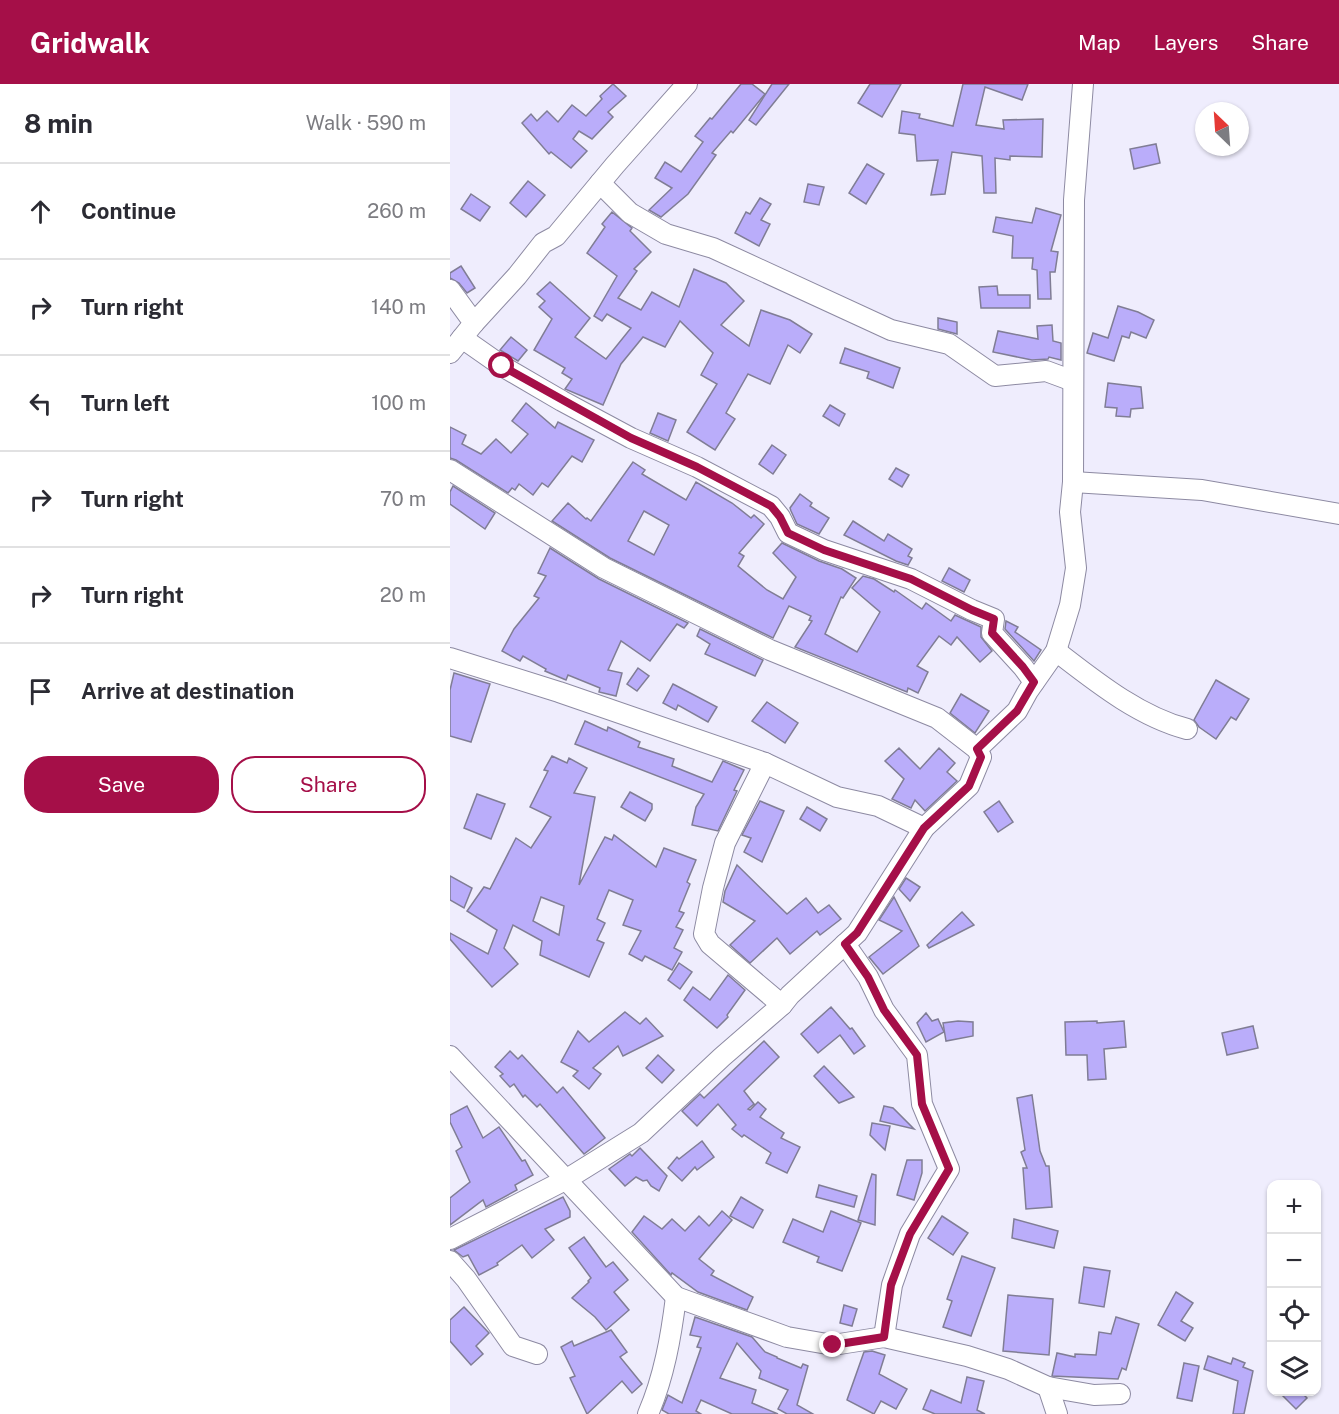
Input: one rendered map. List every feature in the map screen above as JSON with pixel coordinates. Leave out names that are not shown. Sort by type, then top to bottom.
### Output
[{"type":"street","points":[[462,338],[543,243],[556,236],[687,84]]},
{"type":"street","points":[[977,749],[1017,711],[1056,651],[1070,605],[1076,568],[1070,512],[1073,482],[1074,200],[1083,84]]},
{"type":"street","points":[[600,183],[630,213],[666,234],[713,248],[891,330],[949,344],[995,376],[1046,371],[1073,381]]},
{"type":"street","points":[[450,290],[462,338],[502,366],[631,438],[697,467],[771,506],[788,533],[824,550],[911,579],[994,619],[992,633],[1034,682]]},
{"type":"street","points":[[450,470],[604,568],[770,650],[937,718],[977,749],[981,757],[969,786],[924,828],[857,933],[790,994],[782,1005],[722,1057],[641,1133],[567,1179],[450,1239]]},
{"type":"street","points":[[1073,482],[1202,490],[1339,514]]},
{"type":"street","points":[[1056,651],[1133,705],[1187,729]]},
{"type":"street","points":[[450,658],[559,692],[765,763],[837,797],[878,806],[924,828]]},
{"type":"street","points":[[765,763],[725,843],[704,934],[710,944],[782,1005]]},
{"type":"street","points":[[845,944],[868,977],[884,1010],[917,1055],[922,1104],[949,1169],[910,1234],[891,1285],[884,1337]]},
{"type":"street","points":[[450,1056],[676,1298],[787,1337],[833,1345],[884,1337],[1008,1368],[1047,1387],[1094,1395],[1120,1394]]},
{"type":"street","points":[[450,1261],[466,1279],[513,1346],[537,1354]]},
{"type":"street","points":[[648,1414],[658,1390],[671,1334],[676,1298]]},
{"type":"street","points":[[1047,1387],[1057,1414]]},
{"type":"building","points":[[613,84],[626,96],[608,112],[613,117],[592,139],[579,131],[573,139],[587,151],[571,168],[551,152],[549,154],[522,123],[531,114],[537,121],[547,111],[558,122],[572,105],[586,116],[602,99],[600,96]]},
{"type":"building","points":[[741,84],[752,84],[765,94],[733,133],[731,131],[712,153],[716,155],[688,194],[661,217],[649,210],[672,188],[655,178],[665,162],[681,172],[703,142],[695,136]]},
{"type":"building","points":[[772,84],[789,84],[756,125],[749,120]]},
{"type":"building","points":[[870,84],[901,84],[882,117],[858,103]]},
{"type":"building","points":[[963,84],[1028,84],[1022,100],[985,87],[976,125],[1004,129],[1003,120],[1043,119],[1042,157],[1010,156],[1010,160],[995,158],[996,193],[984,193],[982,156],[952,152],[945,194],[931,195],[938,160],[917,161],[915,135],[899,133],[902,111],[920,114],[919,118],[953,126]]},
{"type":"building","points":[[1156,144],[1160,163],[1134,169],[1130,149]]},
{"type":"building","points":[[867,164],[884,174],[866,204],[849,193]]},
{"type":"building","points":[[528,181],[545,195],[526,217],[510,203]]},
{"type":"building","points":[[808,184],[824,187],[819,205],[804,202]]},
{"type":"building","points":[[471,194],[490,207],[480,221],[461,209]]},
{"type":"building","points":[[760,198],[771,204],[761,220],[770,224],[759,246],[735,233],[746,212],[750,214]]},
{"type":"building","points":[[1036,208],[1061,215],[1051,251],[1058,252],[1055,272],[1050,272],[1051,299],[1038,299],[1037,270],[1032,269],[1033,258],[1012,258],[1013,236],[993,232],[996,217],[1032,223]]},
{"type":"building","points":[[612,212],[632,228],[630,231],[651,252],[634,269],[637,271],[618,298],[641,310],[652,292],[679,307],[694,269],[726,283],[744,301],[721,325],[749,346],[761,310],[790,320],[812,334],[800,353],[788,345],[770,384],[748,374],[726,413],[735,419],[715,450],[687,432],[717,384],[701,375],[713,353],[680,321],[665,347],[643,337],[621,364],[603,405],[565,389],[572,379],[562,373],[565,368],[534,350],[552,319],[539,307],[545,301],[537,294],[550,282],[590,318],[575,337],[606,359],[631,328],[607,314],[602,321],[594,316],[617,276],[587,253],[605,227],[602,224]]},
{"type":"building","points":[[461,266],[475,288],[467,293],[459,283],[450,278],[450,273]]},
{"type":"building","points":[[997,286],[998,295],[1030,295],[1030,308],[981,308],[979,287]]},
{"type":"building","points":[[1118,306],[1154,320],[1146,338],[1131,332],[1129,338],[1122,336],[1114,361],[1087,353],[1093,333],[1108,338]]},
{"type":"building","points":[[938,318],[957,322],[957,334],[938,329]]},
{"type":"building","points":[[1052,325],[1053,341],[1061,343],[1061,360],[1049,357],[1032,360],[993,352],[998,331],[1038,339],[1037,326]]},
{"type":"building","points":[[511,337],[527,350],[518,361],[500,350]]},
{"type":"building","points":[[845,348],[900,368],[893,388],[867,378],[869,372],[840,363]]},
{"type":"building","points":[[1108,383],[1141,387],[1143,408],[1131,409],[1130,417],[1116,416],[1117,408],[1105,407]]},
{"type":"building","points":[[526,403],[555,428],[558,422],[594,440],[582,462],[572,456],[548,487],[542,483],[533,495],[519,484],[515,490],[512,488],[508,493],[450,458],[450,427],[466,435],[462,444],[481,454],[496,439],[511,453],[528,434],[512,421]]},
{"type":"building","points":[[830,405],[845,414],[839,426],[823,416]]},
{"type":"building","points":[[658,413],[676,420],[668,441],[650,433]]},
{"type":"building","points":[[772,445],[786,455],[773,474],[759,464]]},
{"type":"building","points":[[633,462],[645,470],[642,474],[686,500],[696,482],[732,503],[751,518],[754,515],[764,524],[739,553],[744,556],[738,566],[767,590],[783,599],[796,577],[773,553],[782,543],[819,561],[842,569],[856,578],[843,598],[841,597],[825,634],[857,652],[880,612],[852,588],[863,576],[874,579],[894,592],[895,590],[922,609],[926,603],[951,621],[955,615],[981,627],[981,637],[992,651],[980,662],[957,637],[951,645],[939,636],[917,666],[928,672],[918,693],[908,688],[907,692],[795,647],[812,621],[809,620],[811,616],[789,606],[773,638],[610,558],[552,521],[568,503],[591,521]],"holes":[[[644,511],[669,525],[654,555],[628,541]]]},
{"type":"building","points":[[896,468],[909,475],[902,487],[889,479]]},
{"type":"building","points":[[453,486],[495,513],[485,529],[450,504],[450,492]]},
{"type":"building","points":[[800,494],[812,503],[810,506],[829,518],[819,534],[797,524],[790,508]]},
{"type":"building","points":[[853,521],[884,541],[888,534],[912,549],[908,556],[912,558],[908,565],[844,535]]},
{"type":"building","points":[[550,548],[599,579],[688,623],[684,628],[677,624],[650,661],[621,641],[608,670],[622,673],[616,696],[599,692],[600,688],[568,675],[566,680],[545,671],[546,669],[523,656],[520,661],[502,651],[514,629],[539,598],[534,596],[546,576],[538,573]]},
{"type":"building","points":[[949,568],[970,580],[964,592],[942,581]]},
{"type":"building","points":[[1006,621],[1018,627],[1015,632],[1041,650],[1034,661],[1005,629]]},
{"type":"building","points":[[700,629],[763,660],[755,676],[705,654],[710,644],[697,636]]},
{"type":"building","points":[[638,668],[649,676],[637,691],[627,684]]},
{"type":"building","points":[[454,673],[490,684],[471,742],[450,736],[450,690]]},
{"type":"building","points":[[1216,680],[1249,699],[1236,720],[1231,717],[1216,739],[1199,727],[1194,720]]},
{"type":"building","points":[[673,684],[717,707],[708,722],[678,705],[676,710],[663,703]]},
{"type":"building","points":[[961,694],[989,711],[975,733],[950,713]]},
{"type":"building","points":[[767,702],[798,723],[785,743],[752,721]]},
{"type":"building","points":[[585,721],[607,731],[608,727],[640,742],[638,747],[674,759],[672,766],[712,782],[723,761],[744,770],[718,831],[692,825],[696,807],[704,794],[575,744]]},
{"type":"building","points":[[899,748],[920,769],[939,748],[955,763],[947,772],[957,781],[925,811],[915,800],[911,808],[892,799],[904,779],[885,761]]},
{"type":"building","points":[[552,756],[567,763],[569,758],[587,768],[574,793],[595,797],[579,885],[605,837],[612,840],[614,835],[656,867],[664,848],[696,860],[687,882],[690,884],[679,911],[684,913],[676,927],[683,930],[674,948],[682,952],[672,970],[645,956],[642,961],[629,954],[641,931],[623,925],[633,900],[609,890],[597,919],[605,923],[597,940],[604,943],[589,977],[540,955],[542,941],[513,925],[504,948],[518,964],[492,987],[450,939],[450,933],[488,954],[497,930],[467,911],[484,887],[490,889],[516,838],[531,848],[551,817],[530,807],[548,771],[544,770]],"holes":[[[541,897],[564,906],[559,935],[533,921]]]},
{"type":"building","points":[[630,792],[652,804],[652,809],[645,821],[621,807]]},
{"type":"building","points":[[477,794],[505,804],[491,839],[464,828]]},
{"type":"building","points":[[760,801],[784,811],[762,862],[744,852],[751,838],[742,835]]},
{"type":"building","points":[[999,801],[1013,822],[998,832],[984,812]]},
{"type":"building","points":[[807,807],[827,819],[820,831],[800,819]]},
{"type":"building","points":[[737,865],[787,914],[806,898],[818,913],[829,905],[841,919],[820,935],[817,931],[790,954],[777,938],[750,963],[730,945],[755,921],[723,902],[725,891]]},
{"type":"building","points":[[450,876],[472,888],[464,908],[450,900]]},
{"type":"building","points":[[906,878],[920,887],[910,901],[899,889]]},
{"type":"building","points":[[894,897],[919,946],[883,974],[869,957],[902,931],[879,920]]},
{"type":"building","points":[[962,912],[974,925],[929,948],[927,945]]},
{"type":"building","points":[[679,963],[692,972],[680,989],[668,980]]},
{"type":"building","points":[[728,975],[745,990],[727,1015],[728,1017],[717,1028],[684,1000],[693,987],[710,1000]]},
{"type":"building","points":[[831,1007],[850,1029],[852,1028],[865,1046],[854,1054],[840,1035],[818,1053],[801,1034]]},
{"type":"building","points":[[625,1012],[640,1024],[646,1018],[663,1036],[623,1056],[618,1046],[593,1068],[601,1074],[589,1089],[573,1076],[578,1071],[561,1062],[578,1031],[589,1042]]},
{"type":"building","points":[[926,1013],[932,1021],[938,1019],[944,1032],[926,1042],[917,1023]]},
{"type":"building","points":[[1097,1021],[1097,1023],[1124,1021],[1126,1047],[1104,1049],[1106,1079],[1088,1080],[1087,1055],[1066,1055],[1065,1022]]},
{"type":"building","points":[[973,1022],[973,1036],[946,1041],[943,1023]]},
{"type":"building","points":[[1253,1026],[1258,1048],[1227,1055],[1222,1033]]},
{"type":"building","points":[[764,1041],[779,1057],[744,1091],[754,1104],[748,1109],[750,1110],[758,1102],[766,1109],[760,1117],[784,1133],[781,1138],[800,1147],[787,1173],[766,1163],[771,1153],[732,1129],[736,1125],[718,1104],[697,1126],[682,1111],[700,1094],[704,1098]]},
{"type":"building","points":[[510,1051],[518,1059],[522,1055],[557,1093],[563,1087],[605,1138],[584,1154],[540,1104],[537,1107],[525,1095],[523,1097],[514,1084],[510,1087],[500,1076],[503,1074],[495,1067]]},
{"type":"building","points":[[658,1055],[674,1070],[662,1083],[646,1068]]},
{"type":"building","points":[[824,1066],[854,1097],[839,1103],[814,1076]]},
{"type":"building","points":[[1032,1095],[1040,1151],[1046,1166],[1049,1166],[1052,1207],[1026,1209],[1023,1168],[1027,1168],[1021,1152],[1025,1150],[1017,1098]]},
{"type":"building","points":[[467,1106],[483,1138],[499,1127],[522,1161],[525,1160],[533,1175],[515,1185],[517,1190],[486,1207],[483,1200],[450,1225],[450,1198],[470,1182],[456,1151],[462,1147],[450,1122],[450,1115]]},
{"type":"building","points":[[884,1106],[893,1108],[914,1129],[880,1121]]},
{"type":"building","points":[[872,1123],[890,1126],[885,1150],[870,1135]]},
{"type":"building","points":[[702,1141],[714,1157],[697,1170],[695,1167],[682,1181],[668,1168],[677,1157],[679,1159]]},
{"type":"building","points":[[640,1148],[667,1176],[659,1191],[647,1180],[643,1181],[636,1177],[625,1186],[609,1169],[630,1154],[632,1156]]},
{"type":"building","points":[[907,1160],[922,1160],[922,1173],[914,1200],[897,1195]]},
{"type":"building","points":[[872,1174],[876,1175],[875,1225],[858,1220]]},
{"type":"building","points":[[819,1185],[857,1196],[854,1207],[816,1197]]},
{"type":"building","points":[[563,1197],[570,1211],[570,1217],[545,1229],[554,1240],[532,1258],[522,1245],[497,1263],[498,1265],[479,1275],[468,1255],[463,1257],[454,1250]]},
{"type":"building","points":[[741,1197],[763,1210],[753,1228],[730,1216]]},
{"type":"building","points":[[722,1211],[732,1220],[699,1259],[714,1271],[711,1275],[753,1297],[747,1310],[698,1292],[672,1273],[671,1275],[632,1232],[644,1216],[662,1229],[672,1219],[685,1231],[699,1216],[709,1226]]},
{"type":"building","points":[[831,1211],[861,1223],[842,1271],[817,1262],[819,1257],[783,1242],[793,1219],[823,1232]]},
{"type":"building","points":[[942,1216],[968,1233],[953,1255],[928,1238]]},
{"type":"building","points":[[1014,1219],[1058,1231],[1054,1248],[1012,1238]]},
{"type":"building","points":[[584,1237],[606,1267],[613,1262],[628,1280],[614,1292],[629,1310],[606,1330],[595,1317],[572,1298],[591,1278],[569,1248]]},
{"type":"building","points":[[962,1256],[995,1268],[971,1336],[943,1327],[952,1301],[947,1299]]},
{"type":"building","points":[[1084,1267],[1110,1271],[1104,1307],[1079,1303]]},
{"type":"building","points":[[1176,1292],[1193,1303],[1181,1321],[1193,1328],[1185,1341],[1158,1325]]},
{"type":"building","points":[[1008,1295],[1053,1299],[1049,1355],[1003,1351]]},
{"type":"building","points":[[844,1305],[857,1309],[852,1326],[840,1323]]},
{"type":"building","points":[[464,1307],[489,1333],[476,1346],[483,1354],[471,1365],[450,1341],[450,1320]]},
{"type":"building","points":[[695,1317],[752,1337],[765,1352],[777,1358],[801,1368],[803,1364],[808,1366],[797,1405],[813,1414],[787,1414],[778,1409],[788,1390],[759,1378],[761,1371],[737,1343],[720,1378],[756,1390],[752,1403],[778,1414],[732,1414],[701,1400],[696,1411],[701,1414],[669,1414],[662,1410],[668,1395],[682,1403],[701,1348],[697,1347],[701,1337],[690,1335]]},
{"type":"building","points":[[1116,1317],[1139,1324],[1126,1370],[1122,1368],[1118,1379],[1052,1376],[1057,1353],[1075,1357],[1075,1354],[1096,1355],[1099,1332],[1111,1334]]},
{"type":"building","points":[[611,1330],[627,1352],[620,1357],[642,1384],[632,1393],[622,1381],[587,1414],[570,1378],[575,1376],[561,1347],[572,1341],[574,1346]]},
{"type":"building","points":[[872,1351],[885,1355],[879,1374],[907,1389],[896,1409],[881,1401],[874,1414],[847,1400],[864,1352]]},
{"type":"building","points":[[1208,1356],[1231,1364],[1233,1358],[1245,1363],[1243,1367],[1253,1371],[1244,1414],[1233,1414],[1238,1381],[1204,1369]]},
{"type":"building","points":[[1184,1363],[1199,1366],[1192,1401],[1177,1398]]},
{"type":"building","points":[[967,1377],[984,1381],[977,1410],[985,1414],[935,1414],[923,1409],[931,1390],[961,1403]]},
{"type":"building","points":[[1283,1396],[1305,1396],[1307,1398],[1296,1409]]},
{"type":"route","points":[[502,366],[631,438],[697,467],[771,506],[788,533],[824,550],[911,579],[994,619],[992,633],[1034,682],[1017,711],[977,749],[981,757],[969,786],[924,828],[857,933],[845,944],[868,977],[884,1010],[917,1055],[922,1104],[949,1169],[910,1234],[891,1285],[884,1337],[833,1345]]}]
